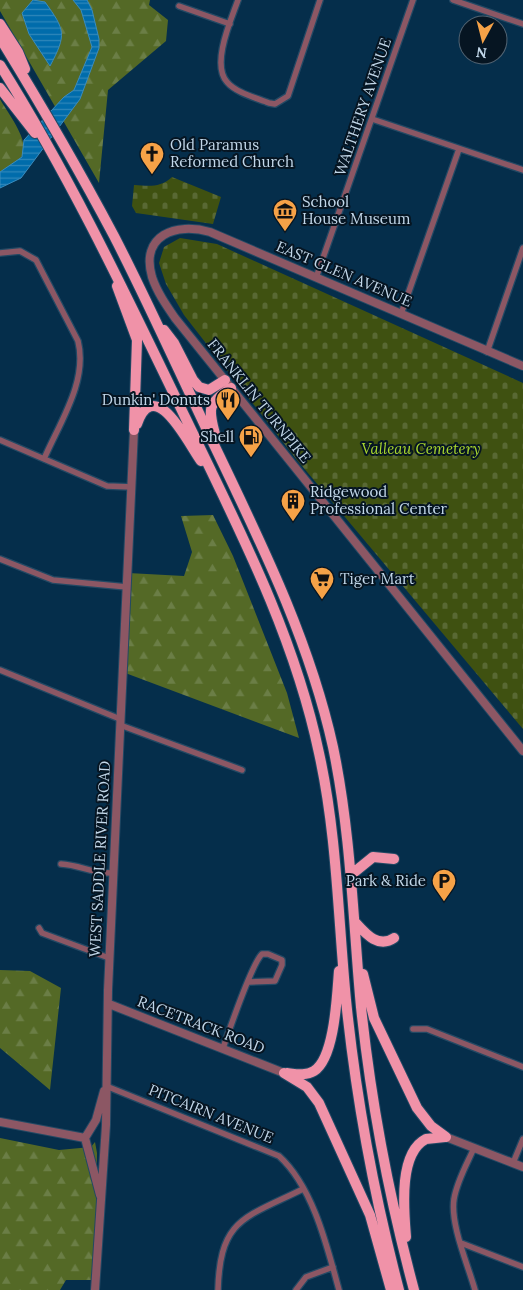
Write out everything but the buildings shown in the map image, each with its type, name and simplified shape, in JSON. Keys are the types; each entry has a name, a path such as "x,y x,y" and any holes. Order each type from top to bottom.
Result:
{"highway":[{"path":"0,24 18,52 38,100"},
{"path":"0,38 64,144 116,240 280,586 315,679 338,775 352,874 354,922 364,1033 374,1106 391,1196 414,1290"},
{"path":"0,65 25,114 54,158 110,261 217,484 277,614 310,715 324,775 332,824 342,948 360,1108 376,1194 399,1290"},
{"path":"0,88 25,114"},
{"path":"110,261 122,303 137,340 134,430"},
{"path":"148,307 174,343 196,385 209,390 228,384"},
{"path":"223,463 210,412 214,400 228,384"},
{"path":"134,430 145,409 152,407 163,410 176,422 217,484"},
{"path":"352,874 372,857 394,859"},
{"path":"354,922 374,940 386,942 394,938"},
{"path":"356,946 372,1009 383,1039 420,1113 430,1126 446,1137"},
{"path":"284,1073 299,1074 312,1072 323,1060 335,1016 342,948"},
{"path":"284,1073 307,1087 319,1103 370,1215 391,1290"},
{"path":"410,1276 403,1203 406,1174 413,1152 418,1144 430,1137 446,1137"}],"street":[{"path":"238,0 223,43 221,65 223,77 231,86 269,103 280,103 288,96 320,0"},
{"name":"WALTHERY AVENUE","path":"316,278 412,0"},
{"path":"453,0 523,24"},
{"path":"179,6 230,24"},
{"path":"372,119 523,170"},
{"path":"401,314 459,149"},
{"name":"EAST GLEN AVENUE","path":"155,244 170,231 179,228 197,229 228,238 316,278 523,366"},
{"name":"FRANKLIN TURNPIKE","path":"155,244 151,254 151,269 160,295 181,326 523,751"},
{"path":"487,352 523,248"},
{"path":"0,253 20,251 36,260 78,340 81,362 78,381 44,459"},
{"name":"WEST SADDLE RIVER ROAD","path":"95,1290 101,1197 134,430"},
{"path":"0,440 107,486 132,487"},
{"path":"0,559 53,580 127,586"},
{"path":"0,670 120,722 242,770"},
{"path":"61,864 74,865 93,872 114,874"},
{"path":"39,928 42,933 110,958"},
{"path":"223,1048 258,958 262,954 268,954 282,960 282,965 274,982 249,982"},
{"name":"RACETRACK ROAD","path":"109,1004 284,1073"},
{"path":"413,1029 427,1029 523,1068"},
{"path":"101,1197 85,1138 96,1120 98,1105 106,1086"},
{"name":"PITCAIRN AVENUE","path":"106,1086 272,1151 285,1161 303,1189 326,1241 339,1290"},
{"path":"0,1122 85,1138"},
{"path":"446,1137 523,1167"},
{"path":"513,1163 523,1139"},
{"path":"474,1148 454,1201 454,1213 475,1290"},
{"path":"218,1290 220,1257 231,1232 246,1217 303,1189"},
{"path":"462,1243 523,1267"},
{"path":"296,1290 306,1277 333,1268"}],"green space":[{"path":"0,0 150,0 149,5 168,20 166,41 108,90 99,183 0,11"},
{"path":"0,99 21,135 24,150 18,161 0,172"},
{"path":"172,177 221,197 213,224 136,213 132,206 134,185 159,185"},
{"name":"Valleau Cemetery","path":"180,238 217,244 523,383 523,729 297,460 184,315 166,284 159,263 164,247"},
{"path":"213,515 233,556 287,693 299,738 120,671 128,573 184,576 192,552 181,516"},
{"path":"0,970 30,971 61,988 50,1090 0,1048"},
{"path":"0,1138 59,1150 91,1147 95,1142 97,1153 95,1280 66,1280 60,1290 0,1290"}],"water":[{"path":"33,0 45,2 60,26 61,39 50,66 29,34 22,13"},
{"path":"73,0 87,0 92,10 99,39 99,48 80,99 21,178 0,188 0,172 22,157 24,140 64,97 74,90 92,47 81,10"}],"place":[{"name":"Old Paramus Reformed Church","path":"152,175"},
{"name":"School House Museum","path":"285,232"},
{"name":"Dunkin' Donuts","path":"228,421"},
{"name":"Shell","path":"251,458"},
{"name":"Ridgewood Professional Center","path":"293,522"},
{"name":"Tiger Mart","path":"322,600"},
{"name":"Park & Ride","path":"444,902"}]}
